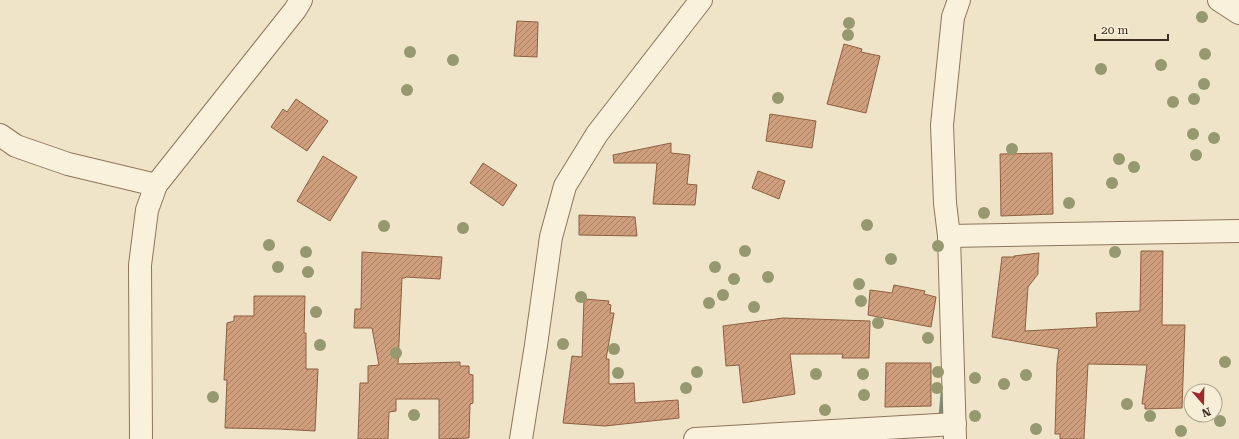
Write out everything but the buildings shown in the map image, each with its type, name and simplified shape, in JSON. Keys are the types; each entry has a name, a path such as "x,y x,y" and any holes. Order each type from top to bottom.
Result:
{"street":[{"path":"140,439 140,265 147,210 156,185 295,10 301,0"},
{"path":"521,439 551,237 565,186 597,134 701,0"},
{"path":"695,439 955,432 949,236 945,203 942,125 954,17 959,0"},
{"path":"1219,0 1239,13"},
{"path":"0,135 16,146 68,164 156,185"},
{"path":"949,236 1239,231"}],"waterway":[{"path":"943,421 944,394"}]}
